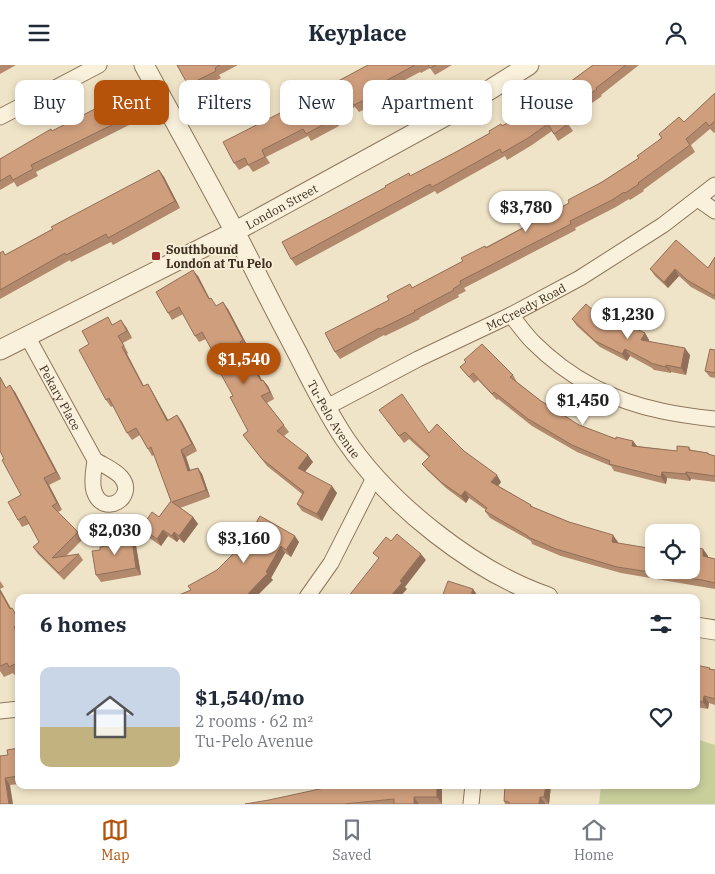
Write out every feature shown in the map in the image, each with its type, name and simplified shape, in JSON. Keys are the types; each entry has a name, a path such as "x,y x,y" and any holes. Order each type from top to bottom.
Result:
{"street":[{"path":"0,117 99,65"},
{"name":"Tu-Pelo Avenue","path":"144,65 234,232 325,408 346,440 374,476 429,528 523,593"},
{"name":"London Street","path":"0,350 234,232 464,106 529,65"},
{"name":"McCreedy Road","path":"325,408 418,359 511,315 580,278 663,225 715,185"},
{"path":"698,199 715,211"},
{"path":"511,315 532,341 560,366 596,390 636,405 715,419"},
{"name":"Pekary Place","path":"27,336 95,460"},
{"path":"309,594 331,563 374,476"},
{"path":"700,628 715,630"},
{"path":"0,711 15,709"},
{"path":"471,804 473,789"}],"green space":[{"path":"700,740 715,745 715,804 599,804 601,789 700,789"}],"building":[{"path":"177,65 220,65 215,68 216,71 198,80 185,80"},
{"path":"368,65 415,65 387,80 363,80 363,100 354,105 353,80 340,80"},
{"path":"593,65 626,65 592,93 592,80 573,80"},
{"path":"715,93 715,121 709,126 706,122 686,139 690,145 639,184 570,221 571,224 460,281 461,284 454,290 415,312 379,328 335,352 325,333 389,300 387,296 410,284 412,288 463,261 461,258 485,246 486,248 569,203 568,200 602,182 639,158 637,156 662,138 659,134 679,117 684,122"},
{"path":"94,109 94,125 112,125 31,165 33,169 13,180 10,175 0,181 0,159 51,129 52,131 64,125 84,125 84,115"},
{"path":"280,113 280,125 323,125 306,134 303,129 262,150 265,157 248,165 245,158 234,163 223,142 256,125 270,125 270,118"},
{"path":"501,124 502,126 547,125 502,153 500,149 432,187 430,184 291,259 282,242 409,173 410,176 456,152 490,133 489,131"},
{"path":"549,125 567,125 554,134"},
{"path":"159,170 175,201 108,238 106,234 66,255 65,253 0,290 0,253 3,251 5,255 53,229 51,227"},
{"path":"676,240 708,268 715,257 715,296 687,280 675,269 664,282 650,269"},
{"path":"193,270 209,299 211,298 216,306 223,302 243,340 240,342 261,381 263,380 270,392 261,396 284,425 277,431 308,455 298,468 332,486 317,514 297,504 304,492 262,459 243,435 248,431 230,397 233,396 217,367 220,365 202,332 195,336 179,307 168,313 156,292"},
{"path":"586,304 615,329 620,321 645,333 641,340 685,348 681,368 650,363 625,349 622,354 595,341 572,319"},
{"path":"108,317 112,325 121,320 127,331 118,336 143,386 148,384 167,421 177,415 192,444 181,450 188,471 198,468 206,490 172,502 193,517 179,536 174,532 172,536 163,530 157,539 141,528 152,512 159,517 171,501 151,447 148,449 136,428 127,433 109,398 106,400 79,350 89,344 82,331"},
{"path":"482,344 513,375 510,377 541,401 579,425 616,439 616,437 633,441 632,446 677,451 677,446 689,447 689,450 708,453 715,456 715,476 686,472 686,474 662,472 661,477 609,464 610,461 572,445 528,419 494,392 492,394 473,373 469,377 460,367 466,362 464,360"},
{"path":"710,349 715,350 715,373 705,371"},
{"path":"0,377 6,388 10,385 56,472 44,478 57,503 52,506 78,532 52,558 79,554 59,573 33,547 39,542 25,516 18,520 8,502 21,495 2,460 4,459 0,451"},
{"path":"402,394 429,433 437,424 464,451 497,475 491,482 530,506 569,522 613,535 612,542 645,548 645,571 617,567 556,549 528,537 485,511 487,508 465,491 461,496 441,482 422,464 430,456 405,432 399,436 379,410"},
{"path":"260,516 295,536 286,550 281,546 266,572 268,573 248,594 181,594 191,590 188,586 217,570 244,543"},
{"path":"131,533 136,568 96,575 92,551 100,550 100,547 112,545 111,536"},
{"path":"397,534 421,554 400,581 402,583 393,594 350,594 379,558 373,553 386,537 391,541"},
{"path":"700,548 703,549 703,556 715,559 715,583 695,579 700,579"},
{"path":"448,581 473,589 471,594 443,594"},
{"path":"0,591 10,609 12,608 15,613 15,664 9,667 7,663 0,666"},
{"path":"700,666 715,670 715,699 704,696 703,702 700,702"},
{"path":"15,749 15,777 5,778 9,804 0,804 0,756 8,755 7,750"},
{"path":"320,789 437,789 437,797 414,797 414,804 394,804 394,799 344,804 245,804"},
{"path":"505,789 545,789 544,797 540,797 539,804 509,804 509,802 504,801"}],"place":[{"name":"Southbound London at Tu Pelo","path":"156,256"}]}
